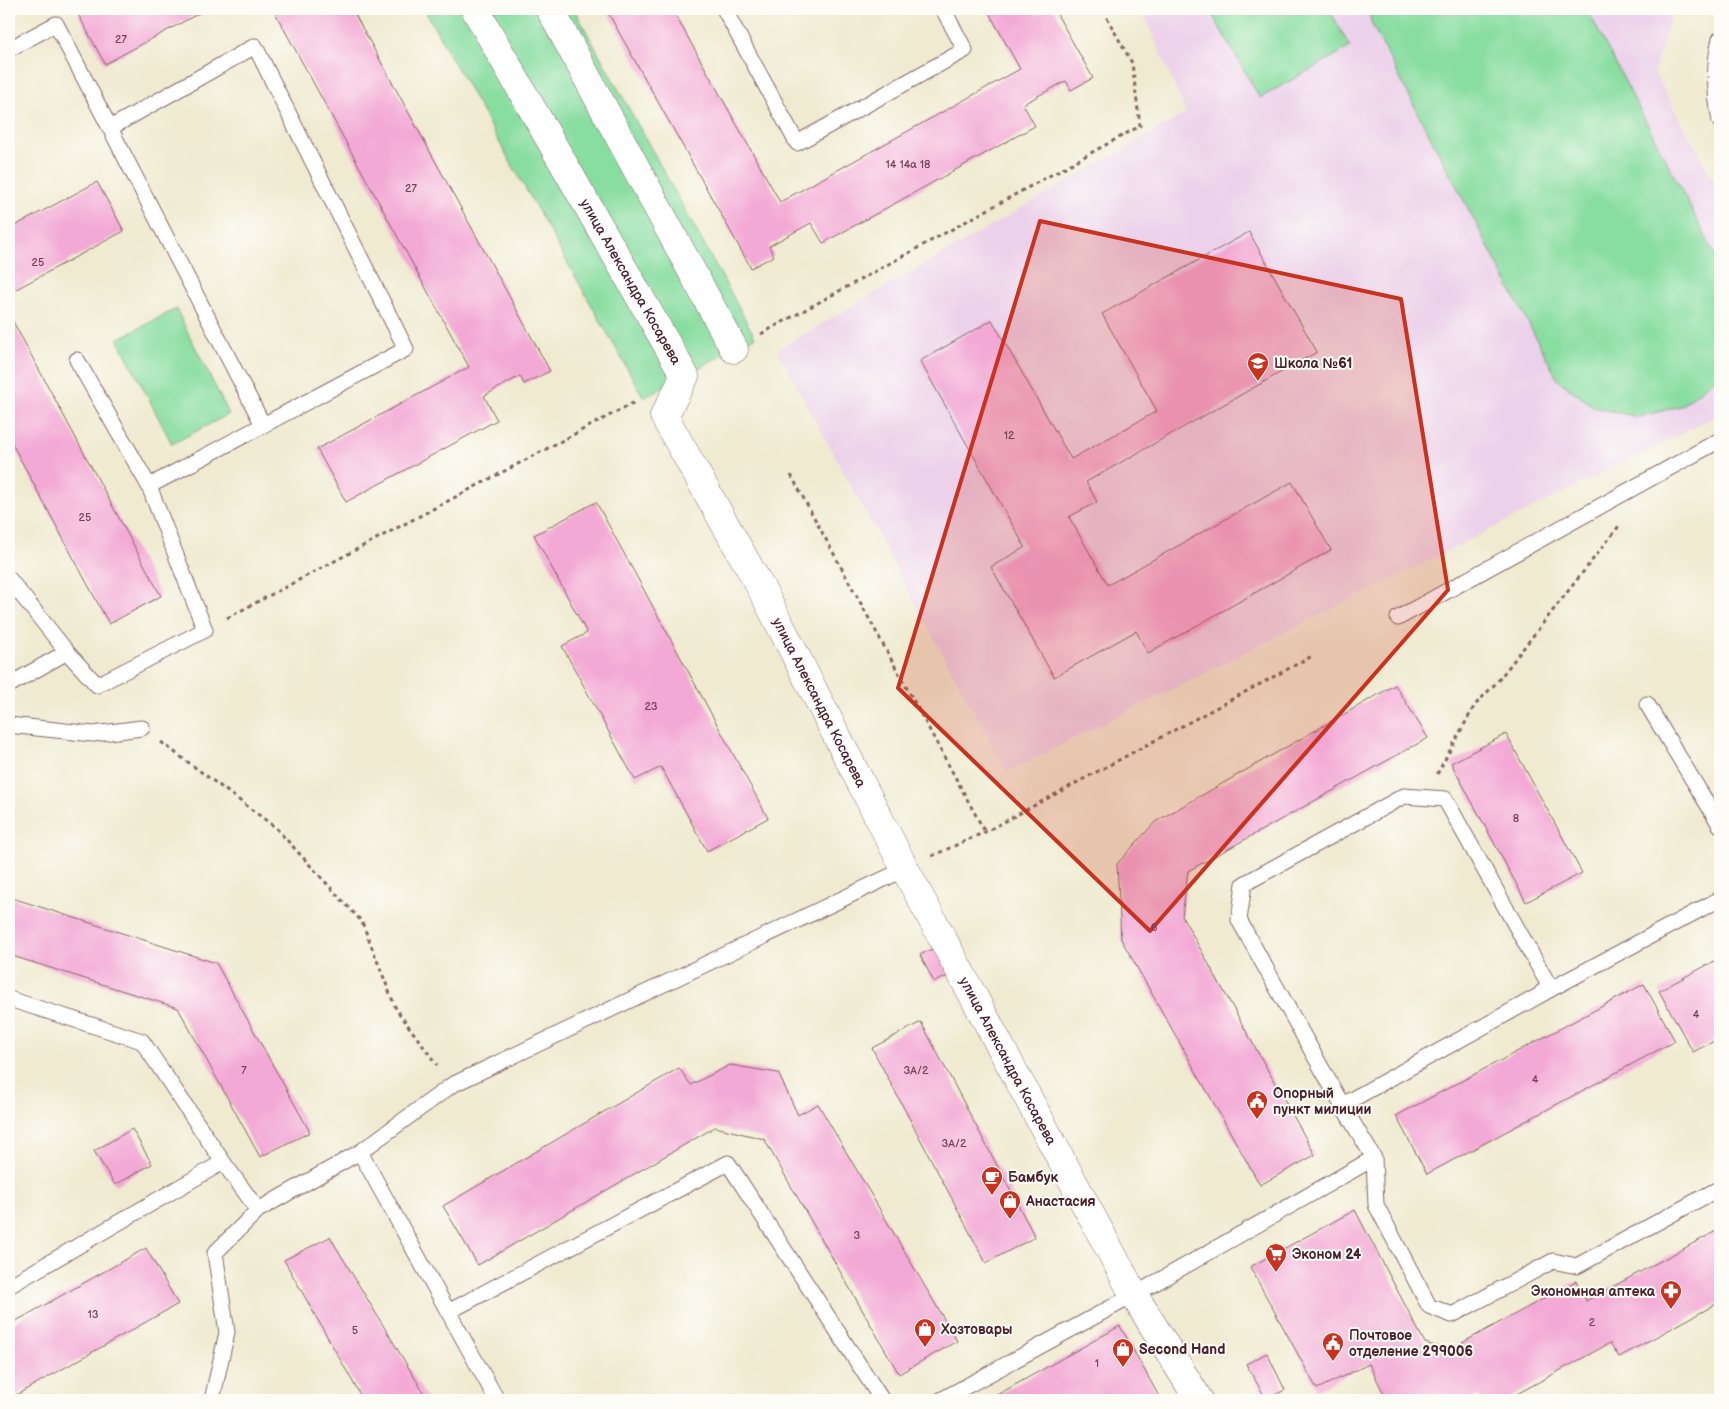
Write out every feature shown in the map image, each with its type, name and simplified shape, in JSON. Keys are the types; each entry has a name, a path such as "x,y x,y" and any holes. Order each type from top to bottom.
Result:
{"street":[{"name":"улица Александра Косарева","path":"475,9 685,376 664,416 760,588 904,869 1134,1295 1198,1400"},
{"path":"550,9 734,349"}],"lane":[{"path":"724,9 797,143 965,50 943,9"},
{"path":"9,49 56,24 263,425"},
{"path":"1720,39 1716,55 1716,98 1720,122"},
{"path":"110,128 255,46 406,349 149,486"},
{"path":"9,579 67,652 97,686 204,630 149,486 77,360"},
{"path":"1398,618 1720,440"},
{"path":"9,685 67,652"},
{"path":"1647,704 1720,825"},
{"path":"9,725 93,734 142,728"},
{"path":"1546,991 1445,799 1404,796 1244,884 1239,920 1342,1105 1374,1158 1376,1205 1429,1306 1452,1315 1553,1261 1576,1266 1720,1188"},
{"path":"212,1400 227,1332 216,1253 258,1210 360,1152 452,1085 904,869"},
{"path":"1342,1105 1546,991 1720,900"},
{"path":"9,999 142,1041 223,1162 258,1210"},
{"path":"360,1152 497,1400"},
{"path":"941,1400 1134,1295 1374,1158"},
{"path":"9,1286 223,1162"},
{"path":"448,1312 728,1163 882,1400"}],"path":[{"path":"791,474 985,832"},
{"path":"1424,797 1475,705 1497,682 1630,512 1638,486"},
{"path":"904,869 985,832 1314,655"},
{"path":"142,728 275,827 362,922 396,1009 452,1085"}],"highlighted area":[{"path":"1040,221 1401,299 1448,590 1150,931 898,688"}],"shaded area":[{"name":"Школа №61","path":"1142,9 1673,9 1654,72 1720,192 1720,414 1007,772 777,350 1186,113"}],"green space":[{"path":"424,9 574,9 755,337 644,398"},
{"path":"1209,9 1329,9 1350,47 1260,98"},
{"path":"1368,9 1587,9 1720,264 1720,369 1716,378 1681,406 1638,417 1594,407 1558,380 1372,25"},
{"path":"176,309 229,414 172,444 118,339"}],"building":[{"path":"88,9 207,9 105,64 78,14"},
{"path":"273,9 352,9 550,371 524,384 520,376 484,396 497,420 346,502 317,449 469,367"},
{"path":"606,9 672,9 780,202 1020,69 987,9 1054,9 1093,78 1071,90 1066,81 1023,104 1035,126 823,243 811,223 769,246 774,256 751,268"},
{"path":"97,182 124,231 9,293 9,229"},
{"path":"1249,232 1317,352 1086,482 1097,502 1069,517 1108,585 1292,482 1331,550 1148,653 1136,631 1054,677 991,567 1025,547 920,361 992,320 1071,459 1157,411 1102,314"},
{"path":"9,314 161,596 109,624 9,438"},
{"path":"596,502 768,818 707,851 661,767 635,780 562,646 587,633 534,535"},
{"path":"1395,685 1428,738 1188,871 1182,916 1315,1155 1260,1185 1121,939 1117,864 1155,822"},
{"path":"1506,734 1582,873 1526,902 1451,763"},
{"path":"9,897 216,963 310,1132 260,1157 178,1008 9,955"},
{"path":"938,946 953,974 934,982 920,955"},
{"path":"1720,958 1720,1038 1693,1052 1659,991"},
{"path":"1644,984 1675,1041 1427,1174 1396,1116"},
{"path":"921,1022 1035,1237 986,1263 872,1048"},
{"path":"730,1065 778,1073 798,1115 818,1104 957,1341 899,1374 764,1139 715,1127 478,1265 443,1206 679,1068 691,1085"},
{"path":"132,1129 152,1164 115,1185 94,1151"},
{"path":"1355,1210 1425,1343 1449,1350 1576,1281 1586,1301 1720,1229 1720,1302 1619,1357 1610,1343 1506,1400 1482,1400 1479,1396 1471,1400 1387,1400 1369,1364 1317,1389 1250,1267"},
{"path":"330,1237 428,1400 363,1400 284,1260"},
{"path":"146,1248 178,1304 9,1399 9,1325"},
{"path":"1120,1326 1161,1400 988,1400"},
{"path":"1267,1353 1285,1390 1266,1399 1246,1364"}],"place":[{"name":"Школа №61","path":"1258,382"},
{"name":"Опорный пункт милиции","path":"1257,1120"},
{"name":"Бамбук","path":"992,1196"},
{"name":"Анастасия","path":"1010,1220"},
{"name":"Эконом 24","path":"1276,1273"},
{"name":"Экономная аптека","path":"1671,1310"},
{"name":"Хозтовары","path":"925,1348"},
{"name":"Почтовое отделение 299006","path":"1333,1362"},
{"name":"Second Hand","path":"1123,1368"}]}
